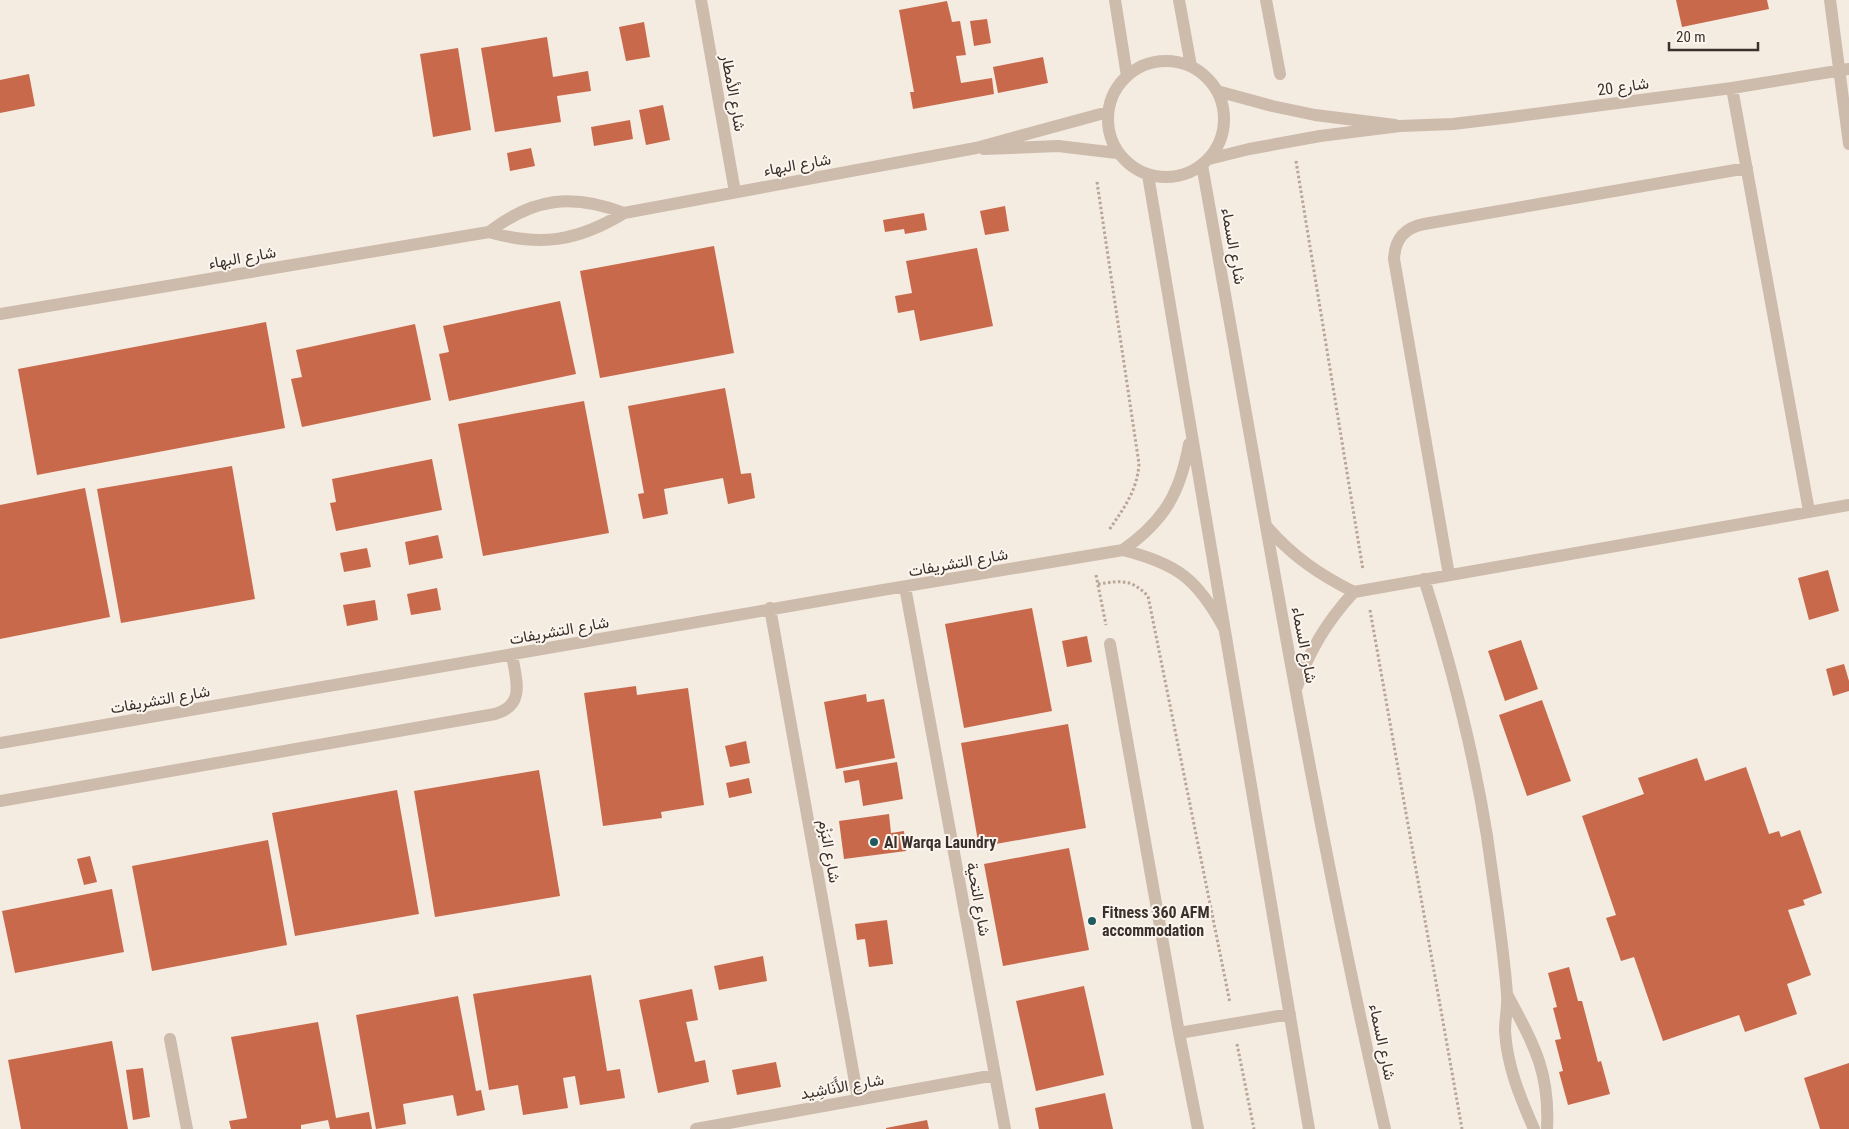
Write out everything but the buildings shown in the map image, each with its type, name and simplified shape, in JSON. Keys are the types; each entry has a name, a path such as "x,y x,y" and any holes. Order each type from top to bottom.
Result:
{"street":[{"name":"شارع الأمطار","path":"701,0 735,192"},
{"path":"1115,0 1127,76"},
{"path":"1179,0 1191,66"},
{"path":"1266,0 1280,74"},
{"path":"1830,0 1845,69 1849,144"},
{"path":"1157,62 1174,62 1191,66 1201,72 1217,91 1223,104 1225,119 1218,147 1206,162 1186,174 1167,178 1148,175 1126,163 1117,153 1108,129 1108,112 1114,92 1127,76 1141,66 1157,62"},
{"name":"شارع 20","path":"1206,162 1284,142 1400,126 1453,124 1732,88 1845,69"},
{"path":"1732,88 1809,511"},
{"name":"شارع 20","path":"1217,91 1298,111 1400,126"},
{"name":"شارع البهاء","path":"0,314 489,232 520,240 559,240 582,234 624,213 976,148 1108,112"},
{"name":"شارع البهاء","path":"976,148 1005,150 1058,146 1117,153"},
{"name":"شارع السماء","path":"1206,162 1266,526 1361,1022 1385,1129"},
{"path":"1449,575 1394,259 1395,248 1399,238 1406,231 1424,224 1747,168"},
{"path":"1148,175 1309,1129"},
{"name":"شارع البهاء","path":"489,232 506,219 543,204 585,201 624,213"},
{"path":"1123,550 1156,522 1170,504 1180,483 1191,434"},
{"path":"1297,689 1312,646 1334,615 1360,591 1849,505"},
{"path":"1266,526 1296,557 1360,591"},
{"name":"شارع التشريفات","path":"0,743 512,655 770,608 1123,550 1148,556 1173,567 1195,583 1211,605 1224,628"},
{"path":"1424,579 1446,651 1475,771 1487,836 1508,996 1505,1031 1510,1065 1534,1129"},
{"name":"شارع التحية","path":"905,587 1006,1129"},
{"name":"شارع البَزْم","path":"770,608 858,1099"},
{"path":"1110,644 1179,1034 1198,1129"},
{"path":"0,801 495,714 509,708 516,696 512,655"},
{"path":"1508,996 1530,1037 1543,1069 1548,1104 1547,1129"},
{"path":"1179,1034 1290,1014"},
{"path":"170,1040 188,1129"},
{"name":"شارع الأَنَاشِيد","path":"696,1129 995,1075"}],"path":[{"path":"1295,157 1360,591 1462,1129"},
{"path":"1097,182 1140,464 1138,481 1132,496 1092,555 1110,644"},
{"path":"1098,584 1122,580 1137,585 1148,596 1254,1129"}],"place":[{"name":"Al Warqa Laundry","path":"874,842"},
{"name":"Fitness 360 AFM accommodation","path":"1092,921"}]}
